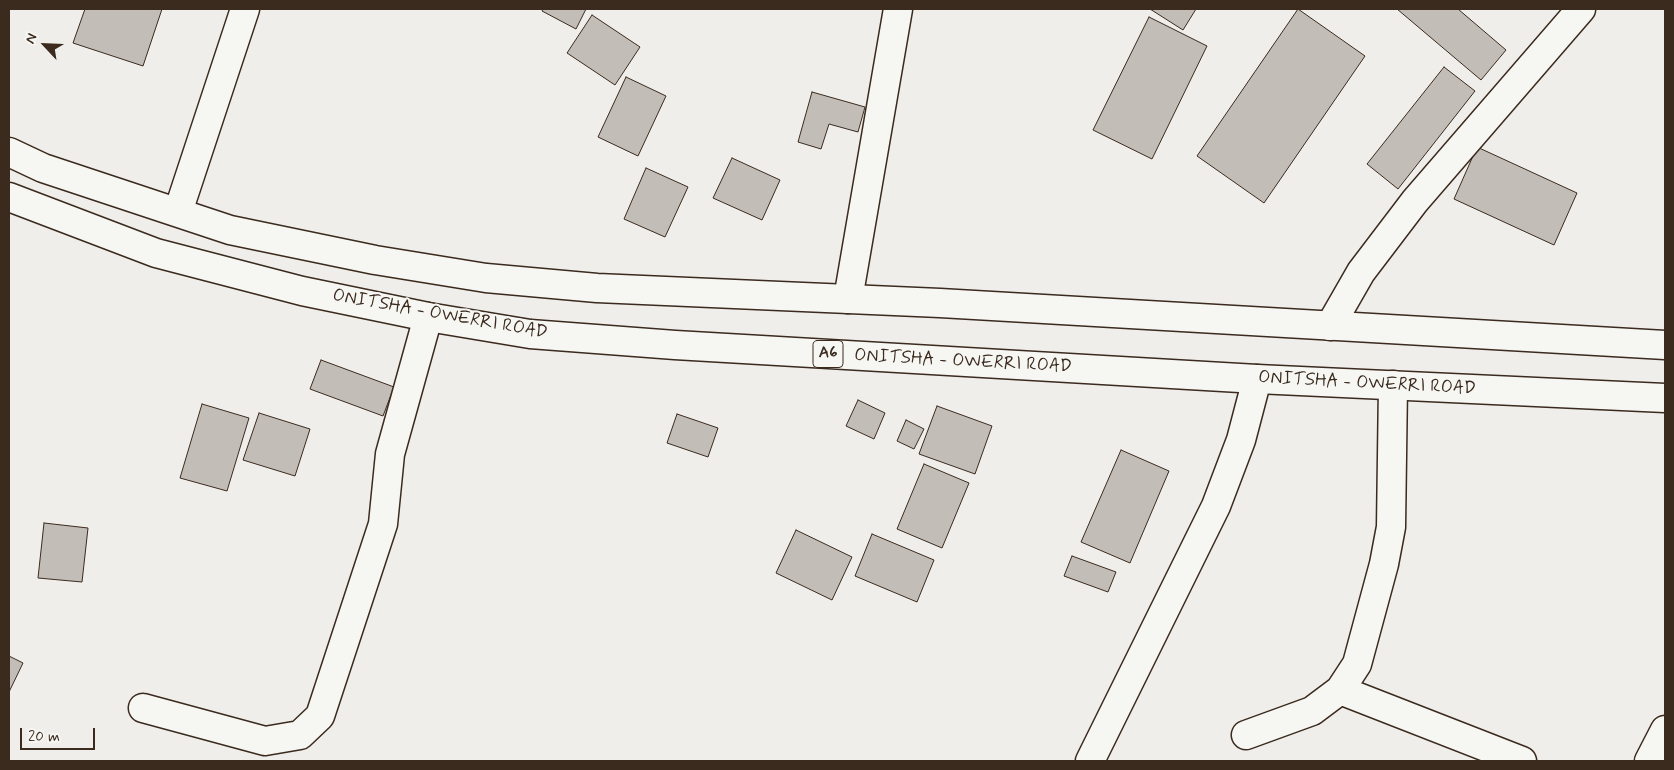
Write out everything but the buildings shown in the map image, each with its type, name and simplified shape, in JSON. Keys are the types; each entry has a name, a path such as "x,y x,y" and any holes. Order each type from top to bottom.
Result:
{"main road":[{"path":"178,212 245,9"},
{"path":"848,299 898,9"},
{"path":"1330,326 1361,272 1414,201 1580,9"},
{"path":"9,152 43,168 240,232 375,260 486,278 597,288 848,299 1665,345"},
{"name":"ONITSHA - OWERRI ROAD","path":"9,198 156,253 302,291 428,317 530,334 1257,380 1665,398"},
{"path":"143,708 265,741 300,735 320,716 383,524 390,454 428,317"},
{"path":"1090,761 1216,506 1241,440 1257,380"},
{"path":"1246,735 1312,710 1340,690 1357,664 1384,564 1391,527 1393,385"},
{"path":"1340,690 1522,761"},
{"path":"1648,761 1665,730"}]}
